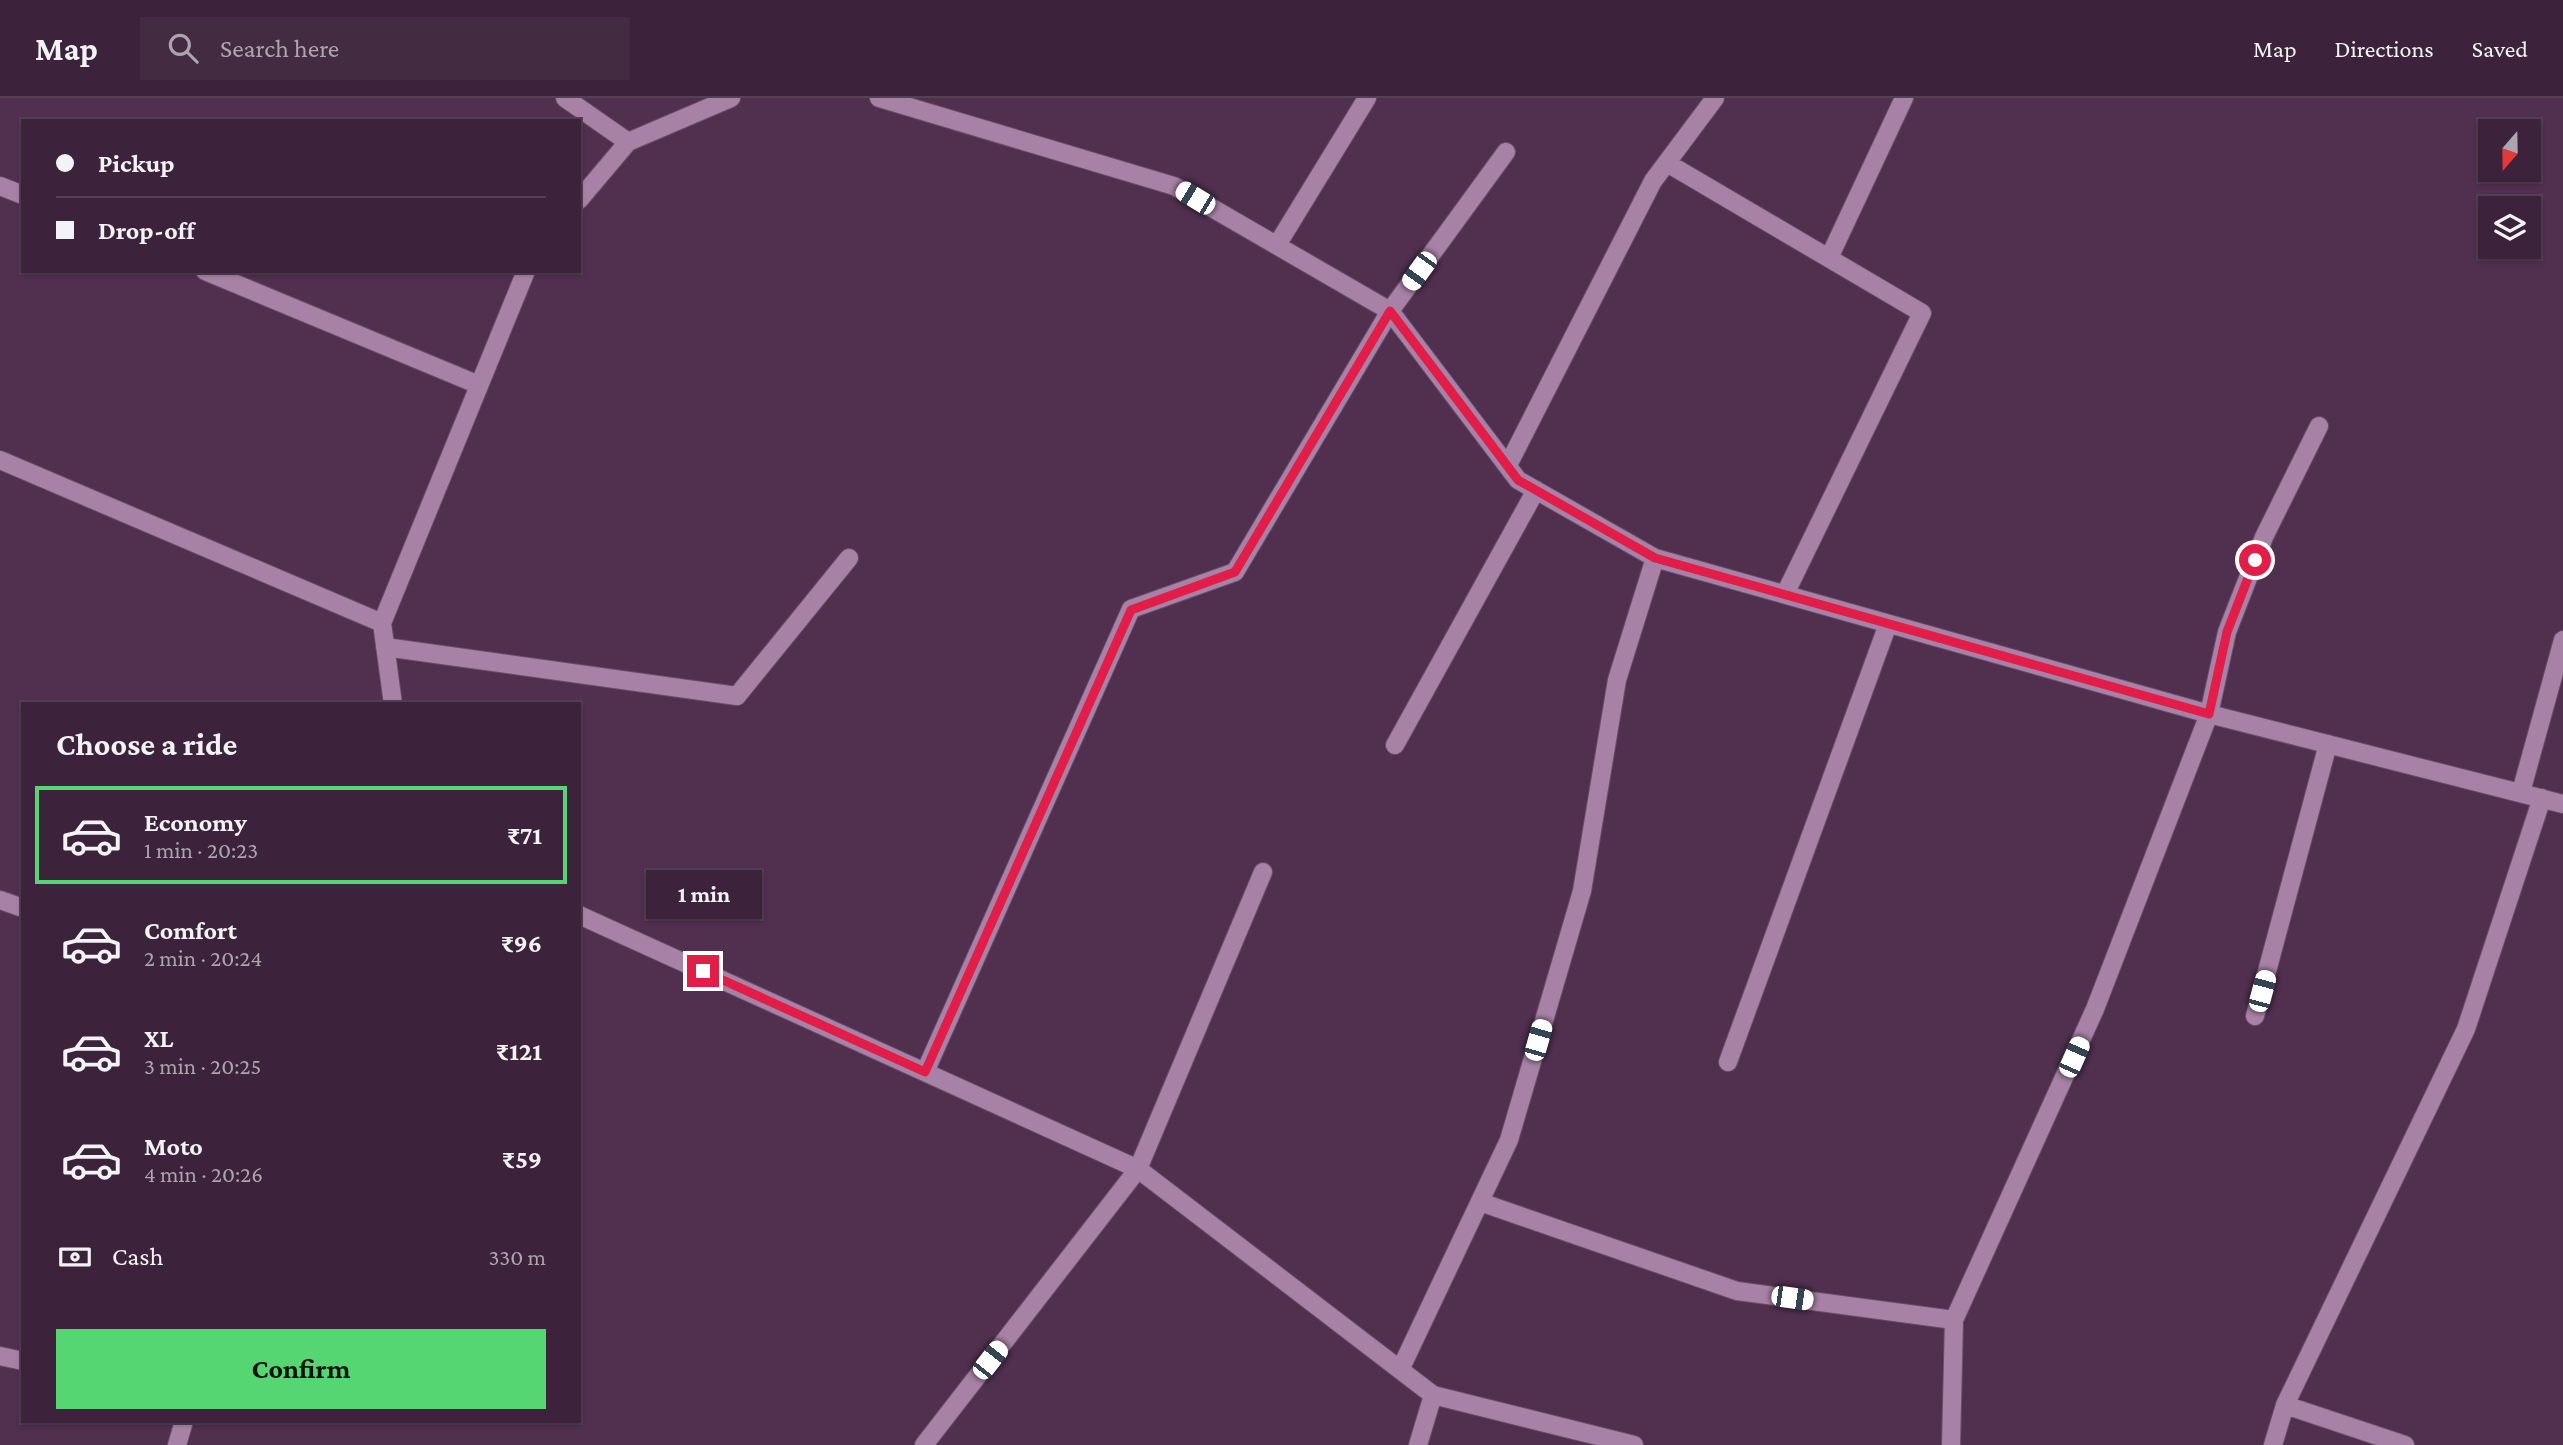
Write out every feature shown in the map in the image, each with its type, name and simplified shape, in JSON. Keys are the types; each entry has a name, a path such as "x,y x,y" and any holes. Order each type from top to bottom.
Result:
{"street":[{"path":"565,98 628,142"},
{"path":"581,198 628,142 730,98"},
{"path":"879,98 1174,186 1390,311 1518,480 1655,558 2209,714 2563,804"},
{"path":"1277,245 1367,98"},
{"path":"1507,465 1653,181 1715,98"},
{"path":"1829,258 1904,98"},
{"path":"925,1072 1131,610 1235,572 1390,311 1506,152"},
{"path":"1667,163 1922,313 1785,594"},
{"path":"0,186 21,194"},
{"path":"210,273 479,385"},
{"path":"393,702 382,623 525,273"},
{"path":"1951,1445 1954,1320 2095,1009 2209,714 2227,632 2264,537 2319,426"},
{"path":"0,460 382,623"},
{"path":"1395,745 1536,490"},
{"path":"385,647 737,696 849,558"},
{"path":"1400,1370 1509,1140 1582,891 1618,680 1655,558"},
{"path":"1728,1062 1888,624"},
{"path":"2521,792 2563,640"},
{"path":"2255,1016 2328,744"},
{"path":"2273,1445 2285,1405 2466,1029 2542,798"},
{"path":"924,1445 1138,1169 1263,872"},
{"path":"0,900 21,907"},
{"path":"581,916 1138,1169 1433,1395 1634,1445"},
{"path":"1480,1202 1737,1291 1954,1320"},
{"path":"0,1356 21,1361"},
{"path":"1418,1445 1433,1395"},
{"path":"2285,1405 2405,1445"},
{"path":"177,1445 183,1423"}],"route":[{"path":"703,971 925,1072 1131,610 1235,572 1390,311 1518,480 1655,558 2209,714 2227,632 2255,560"}]}
